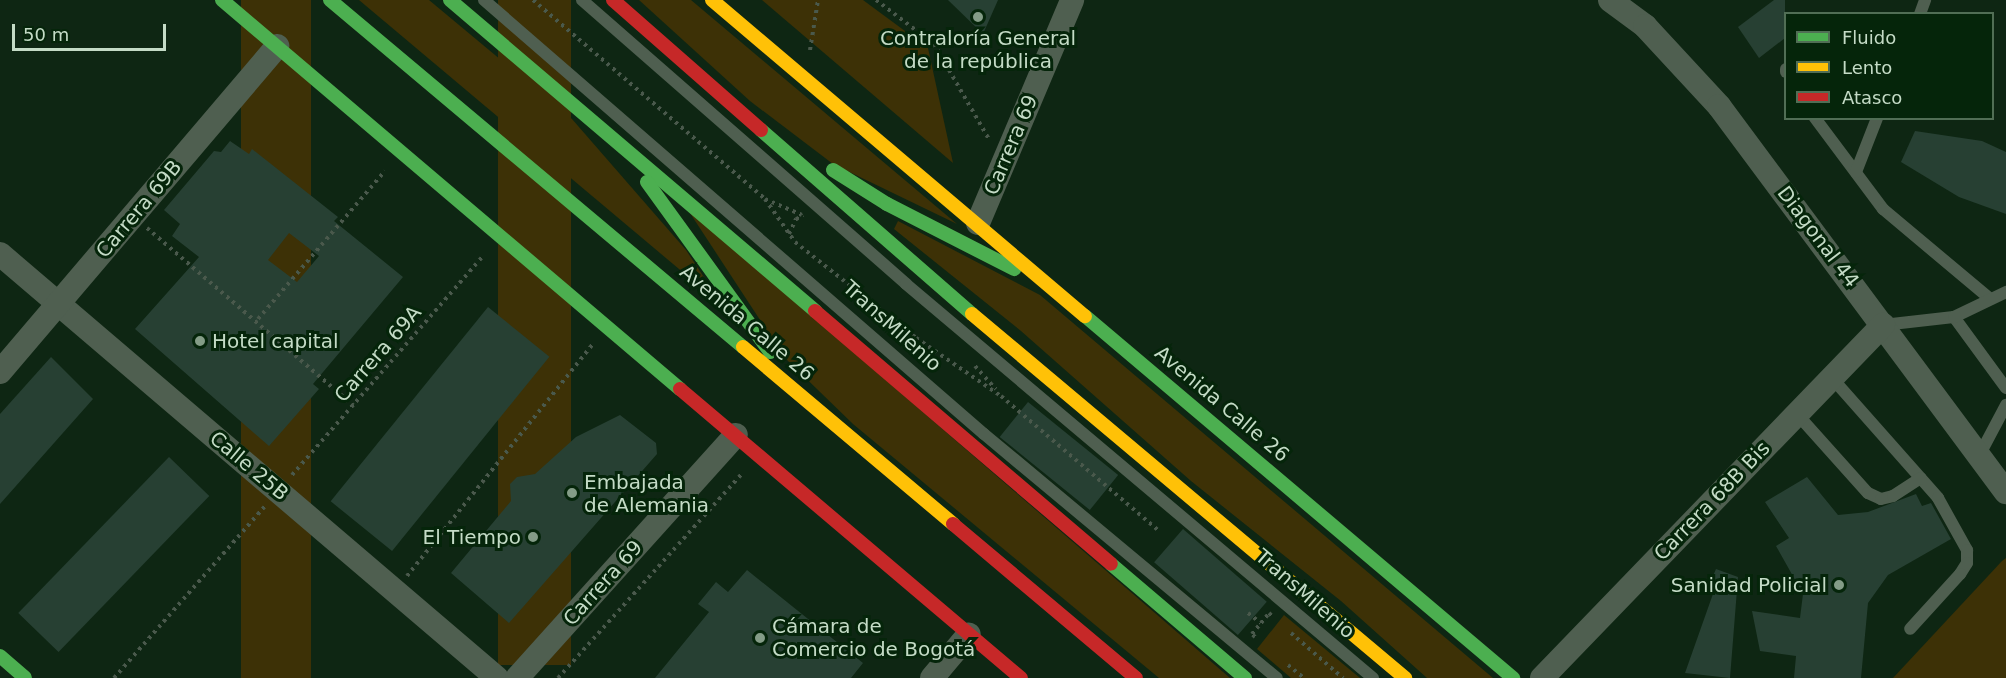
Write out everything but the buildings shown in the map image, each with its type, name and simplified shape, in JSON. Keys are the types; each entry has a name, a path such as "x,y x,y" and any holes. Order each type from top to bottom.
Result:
{"main road":[{"path":"222,0 1021,678"},
{"name":"Avenida Calle 26","path":"330,0 801,393 1136,678"},
{"path":"450,0 1245,678"},
{"path":"613,0 970,312 1405,678"},
{"name":"Avenida Calle 26","path":"712,0 1059,291 1513,678"},
{"path":"727,99 887,204 1059,291"},
{"path":"581,110 654,189 801,393"},
{"path":"0,656 25,678"}],"street":[{"name":"Carrera 69","path":"978,223 1072,0"},
{"name":"Diagonal 44","path":"1610,0 1645,26 1719,106 2006,492"},
{"name":"Carrera 69B","path":"0,372 277,46"},
{"name":"Calle 25B","path":"0,254 497,678"},
{"name":"Carrera 68B Bis","path":"1542,678 1883,325"},
{"name":"Carrera 69","path":"517,678 736,435"},
{"path":"932,678 969,634"}],"lane":[{"name":"TransMilenio","path":"484,0 984,434 1277,678"},
{"name":"TransMilenio","path":"582,0 906,284 1373,678"},
{"path":"1817,120 1883,209 1989,298"},
{"path":"1856,172 1876,120"},
{"path":"1883,325 1954,317 1989,298 2006,292"},
{"path":"1954,317 2006,388"},
{"path":"1832,378 1921,478 1963,539 1967,562 1910,629"},
{"path":"1979,456 2006,405"},
{"path":"1797,414 1868,493 1881,499 1893,496 1921,478"}],"path":[{"path":"533,0 765,199 789,234 916,338 1001,396 1160,532"},
{"path":"808,62 818,0"},
{"path":"876,0 934,44 1003,164"},
{"path":"258,319 401,152"},
{"path":"133,216 258,319 353,405"},
{"path":"789,234 796,219 804,216"},
{"name":"Carrera 69A","path":"114,678 500,236"},
{"path":"395,591 607,326"},
{"path":"558,678 742,474"},
{"path":"1248,613 1261,623"},
{"path":"1262,642 1252,634 1261,623 1269,614 1279,622"},
{"path":"1287,629 1343,678"},
{"path":"1279,657 1304,678"}],"shaded area":[{"path":"241,0 311,0 311,678 241,678"},
{"path":"359,0 429,0 572,119 686,250 723,306"},
{"path":"498,0 571,0 571,665 498,665"},
{"path":"639,0 691,0 957,224 833,164 750,101"},
{"path":"762,0 863,0 928,48 953,163"},
{"path":"686,207 1230,678 1159,678 853,424 785,358"},
{"path":"898,221 1040,295 1493,678 1427,678 1341,601 1191,481 1021,331 894,229"},
{"path":"2006,558 2006,678 1893,678 2002,561"},
{"path":"1284,615 1360,678 1291,678 1257,649"}],"traffic: fast":[{"path":"222,0 680,389"},
{"path":"330,0 743,347"},
{"path":"450,0 815,311"},
{"path":"761,130 972,314"},
{"path":"833,170 887,204 1014,269"},
{"path":"647,182 770,352"},
{"path":"1085,316 1513,678"},
{"path":"1111,564 1245,678"},
{"path":"0,656 25,678"}],"traffic: slow":[{"path":"712,0 1085,316"},
{"path":"972,314 1405,678"},
{"path":"743,347 953,524"}],"traffic: jam":[{"path":"613,0 761,130"},
{"path":"815,311 1111,564"},
{"path":"680,389 1021,678"},
{"path":"953,524 1136,678"}],"place":[{"name":"Contraloría General de la república","path":"978,17"},
{"name":"Hotel capital","path":"200,341"},
{"name":"Embajada de Alemania","path":"572,493"},
{"name":"El Tiempo","path":"533,537"},
{"name":"Sanidad Policial","path":"1839,585"},
{"name":"Cámara de Comercio de Bogotá","path":"760,638"}]}
